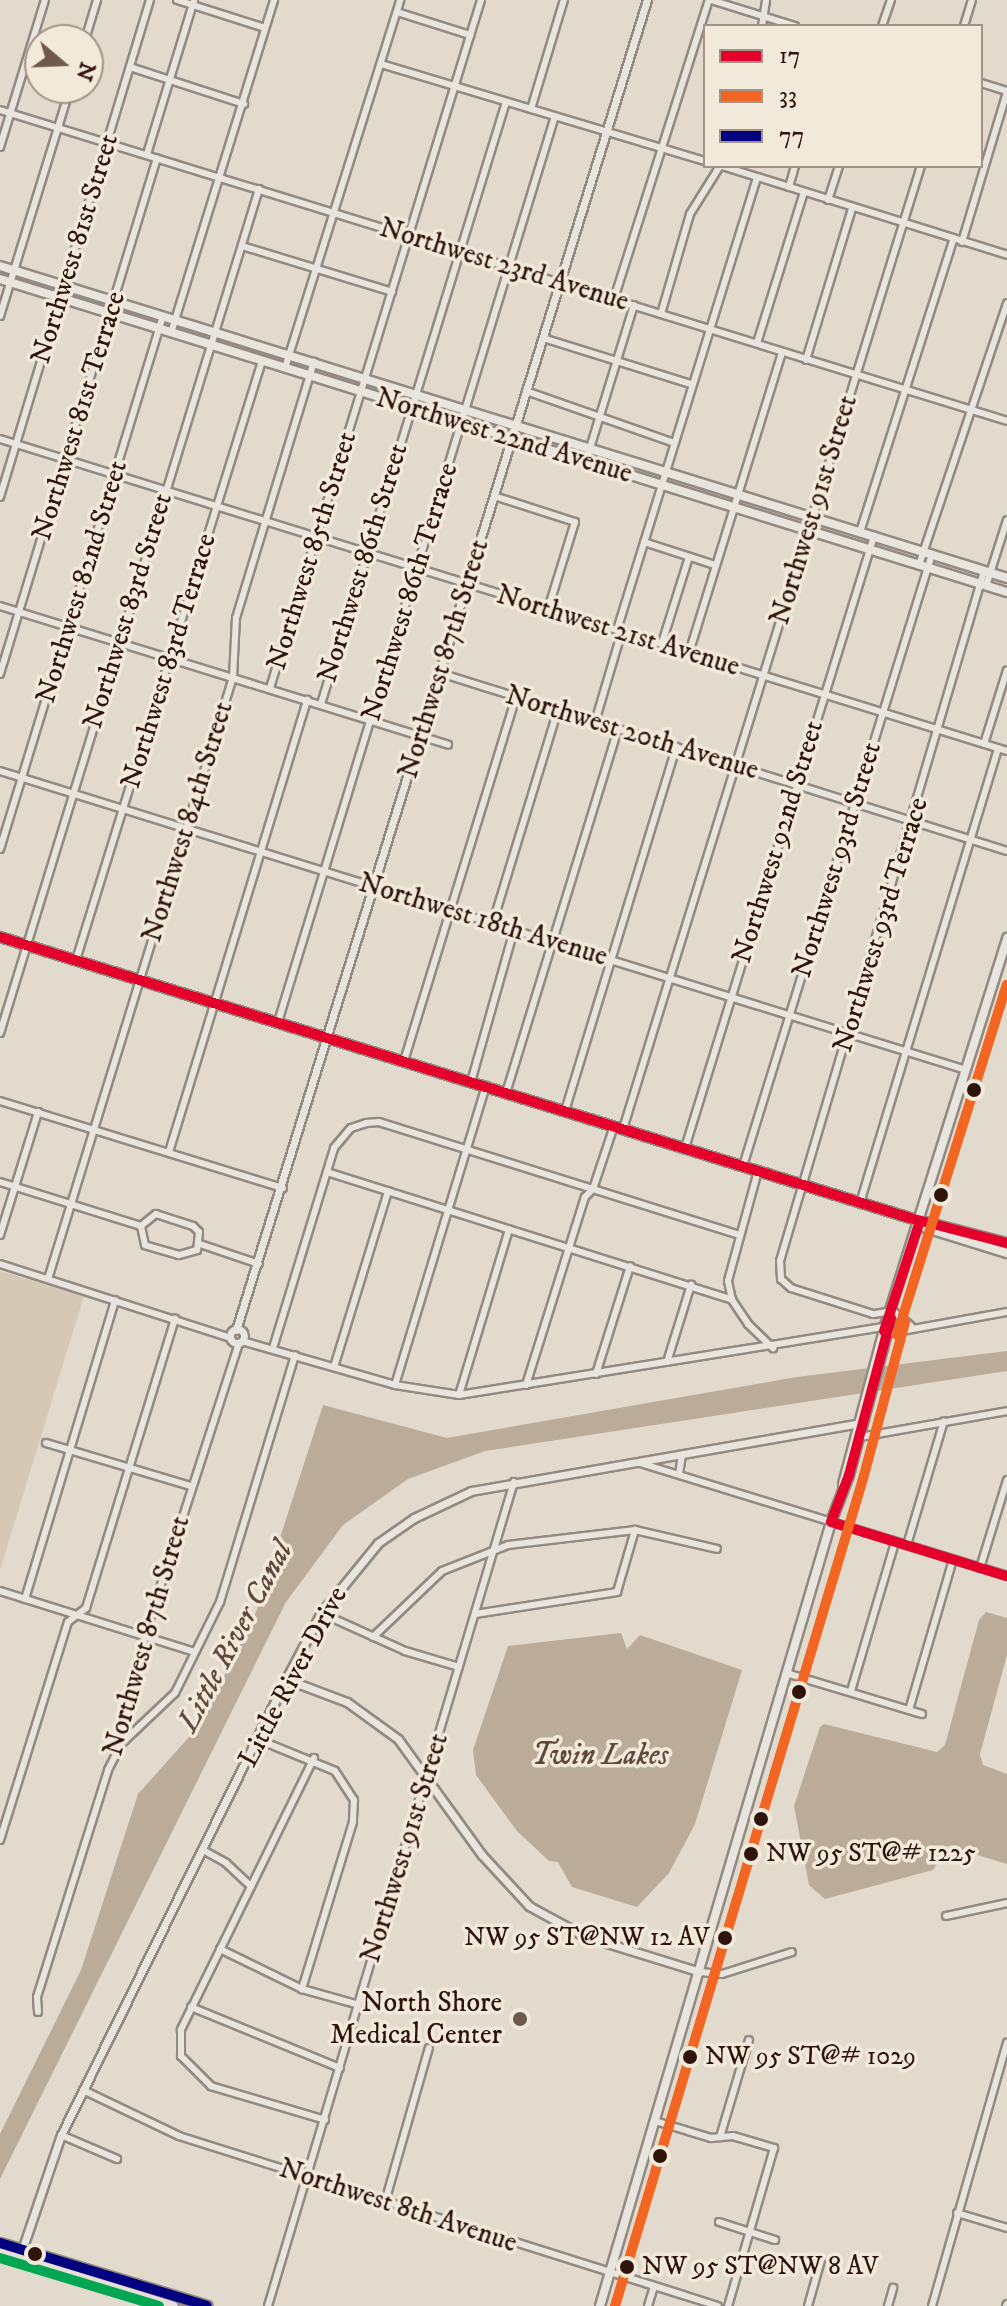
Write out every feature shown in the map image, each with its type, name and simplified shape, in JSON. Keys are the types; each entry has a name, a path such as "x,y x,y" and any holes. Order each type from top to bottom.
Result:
{"main road":[{"name":"Northwest 22nd Avenue","path":"0,266 1007,578"},
{"name":"Northwest 22nd Avenue","path":"0,279 1007,592"},
{"path":"0,937 860,1203 1007,1243"},
{"path":"600,2306 887,1329 1007,938"},
{"path":"920,1221 928,1229 1007,1253"},
{"path":"877,1368 880,1344 887,1329"},
{"path":"0,2243 20,2254 173,2306"},
{"path":"0,2252 20,2254 207,2306"}],"street":[{"path":"0,147 45,0"},
{"path":"90,24 97,0"},
{"name":"Northwest 81st Street","path":"0,497 150,0"},
{"path":"177,0 193,2 265,28"},
{"path":"171,333 274,0"},
{"path":"285,368 400,0"},
{"name":"Northwest 85th Street","path":"270,688 481,0"},
{"path":"531,109 564,0"},
{"name":"Northwest 87th Street","path":"38,2012 37,1997 46,1966 108,1770 121,1744 146,1637 190,1486 647,0"},
{"path":"614,299 710,0 788,24"},
{"path":"763,24 766,0"},
{"path":"883,24 891,0"},
{"path":"965,24 972,0"},
{"path":"147,154 193,2"},
{"path":"397,12 470,35"},
{"path":"381,64 703,160"},
{"path":"130,67 244,104"},
{"path":"962,242 1007,92 983,84"},
{"name":"Northwest 86th Street","path":"321,704 506,102"},
{"path":"0,316 65,104"},
{"name":"Northwest 23rd Avenue","path":"0,110 1007,421"},
{"name":"Northwest 86th Terrace","path":"278,1022 555,116"},
{"name":"Northwest 81st Terrace","path":"0,674 157,158"},
{"path":"661,314 690,214 720,168"},
{"path":"728,168 1007,255"},
{"path":"789,187 794,168"},
{"path":"828,200 838,168"},
{"name":"Northwest 91st Street","path":"526,1385 585,1197 593,1189 618,1128 670,977 920,168"},
{"path":"595,722 672,442 757,177"},
{"name":"Northwest 83rd Street","path":"0,1033 71,793 259,189"},
{"path":"757,343 804,192"},
{"path":"806,360 852,209"},
{"path":"860,532 953,240"},
{"path":"242,246 392,292"},
{"name":"Northwest 93rd Street","path":"743,1166 883,712 969,410 975,405 1007,303"},
{"path":"586,461 634,305"},
{"name":"Northwest 82nd Street","path":"0,849 163,316"},
{"path":"543,338 691,384"},
{"path":"689,653 782,352"},
{"name":"Northwest 83rd Terrace","path":"76,960 262,361"},
{"name":"Northwest 84th Street","path":"48,1279 184,828 233,677 236,618 314,362"},
{"path":"526,391 672,442"},
{"name":"Northwest 21st Avenue","path":"0,439 1007,751"},
{"path":"494,496 575,522 548,609"},
{"name":"Northwest 93rd Terrace","path":"873,1314 798,1292 781,1279 783,1245 913,822 938,728 987,572 1007,520"},
{"name":"Northwest 92nd Street","path":"685,1148 794,785 874,536"},
{"path":"644,542 715,565"},
{"path":"662,643 689,557"},
{"path":"0,606 448,745"},
{"path":"984,744 1007,670"},
{"name":"Northwest 20th Avenue","path":"440,673 1007,851"},
{"path":"404,1061 516,697"},
{"name":"Northwest 86th Street","path":"215,1003 307,700"},
{"path":"493,922 558,710"},
{"path":"506,1093 618,729"},
{"path":"565,1111 676,747"},
{"path":"860,1203 998,748"},
{"name":"Northwest 18th Avenue","path":"0,771 966,1070"},
{"path":"471,1082 514,930"},
{"path":"169,1152 215,1003"},
{"path":"395,1385 486,1086"},
{"path":"0,1101 283,1188"},
{"path":"0,1235 38,1112"},
{"path":"273,1348 334,1148 351,1128 379,1122 739,1235"},
{"path":"758,1171 728,1281 732,1300 773,1348"},
{"path":"327,1172 732,1300"},
{"path":"0,1182 141,1226"},
{"path":"334,1367 388,1191"},
{"path":"141,1226 156,1214 193,1226 200,1244"},
{"path":"141,1226 145,1245 189,1256 200,1244"},
{"path":"459,1395 509,1229"},
{"path":"200,1244 259,1264"},
{"path":"0,1264 395,1385 459,1395 1007,1312"},
{"path":"596,1374 630,1266"},
{"path":"667,1362 691,1285"},
{"path":"25,1599 115,1300"},
{"path":"873,1314 892,1314 911,1326"},
{"path":"873,1314 887,1329"},
{"path":"0,1840 68,1622 86,1608 175,1318"},
{"path":"866,1332 880,1344"},
{"path":"121,1744 175,1693 220,1602 295,1355"},
{"path":"835,1432 856,1439 879,1430 1007,1411"},
{"path":"907,1545 944,1421"},
{"path":"861,1422 879,1430"},
{"name":"Little River Drive","path":"20,2254 61,2135 286,1679 321,1613 378,1543 414,1518 471,1491 835,1432 861,1422"},
{"path":"46,1443 190,1486"},
{"path":"679,1474 682,1456"},
{"path":"640,1463 1007,1576"},
{"path":"980,1568 1007,1480"},
{"name":"Northwest 91st Street","path":"268,2306 514,1482"},
{"path":"475,1614 617,1592 635,1530"},
{"path":"373,1637 442,1571 494,1550 635,1530 717,1549"},
{"path":"851,1691 895,1542"},
{"path":"909,1710 953,1560"},
{"path":"0,1591 195,1652"},
{"path":"321,1613 373,1637 459,1667"},
{"path":"786,1673 922,1714"},
{"path":"286,1679 373,1718 428,1775 482,1855 529,1906 584,1936 700,1972 722,1974 792,1952"},
{"path":"257,1739 314,1758 347,1783 354,1800 353,1822 302,1989"},
{"path":"314,1758 191,2007 181,2030 181,2056 211,2086 325,2120"},
{"path":"203,1850 226,1863 251,1886"},
{"path":"946,1916 1007,1903"},
{"path":"220,1949 302,1989 359,2005"},
{"path":"191,2007 340,2068"},
{"path":"720,2137 749,2040"},
{"path":"932,2306 957,2213 1003,2068 1007,2042"},
{"path":"385,2202 429,2048"},
{"name":"Northwest 8th Avenue","path":"83,2090 179,2136 718,2306"},
{"path":"655,2121 774,2148 728,2306"},
{"path":"61,2135 117,2159"},
{"path":"957,2213 1007,2228"},
{"path":"719,2222 775,2240"},
{"path":"808,2306 821,2260"},
{"path":"648,2306 654,2286"},
{"path":"888,2306 893,2288"}],"shaded area":[{"path":"0,1271 84,1296 0,1570"}],"water":[{"path":"1007,1351 1007,1371 485,1451 408,1479 343,1525 286,1602 0,2179 0,2134 81,1970 138,1794 199,1726 256,1612 323,1405 447,1438 797,1377"},
{"path":"986,1612 1007,1618 1007,1655 980,1754 983,1765 1007,1774 1007,1864 948,1846 933,1870 825,1899 809,1885 794,1806 820,1727 824,1724 937,1752 945,1745 979,1620"},
{"name":"Twin Lakes","path":"621,1633 627,1649 640,1635 742,1670 695,1824 669,1873 637,1907 572,1887 558,1862 549,1861 517,1831 476,1775 473,1750 508,1646"}],"transit line":[{"name":"17","path":"0,937 910,1218 1007,1243"},
{"name":"33","path":"897,1335 1007,985"},
{"name":"17","path":"884,1331 920,1221"},
{"name":"17","path":"891,1318 849,1475 831,1522 1007,1576"},
{"name":"33","path":"615,2306 863,1479 905,1322"},
{"name":"77","path":"0,2243 207,2306"},
{"path":"0,2258 159,2306"}],"place":[{"name":"NW 95 ST@# 1225","path":"751,1854"},
{"name":"NW 95 ST@NW 12 AV","path":"725,1938"},
{"name":"North Shore Medical Center","path":"520,2019"},
{"name":"NW 95 ST@# 1029","path":"690,2057"},
{"name":"NW 95 ST@NW 8 AV","path":"627,2267"}],"water label":[{"name":"Little River Canal","path":"236,1637"}]}
